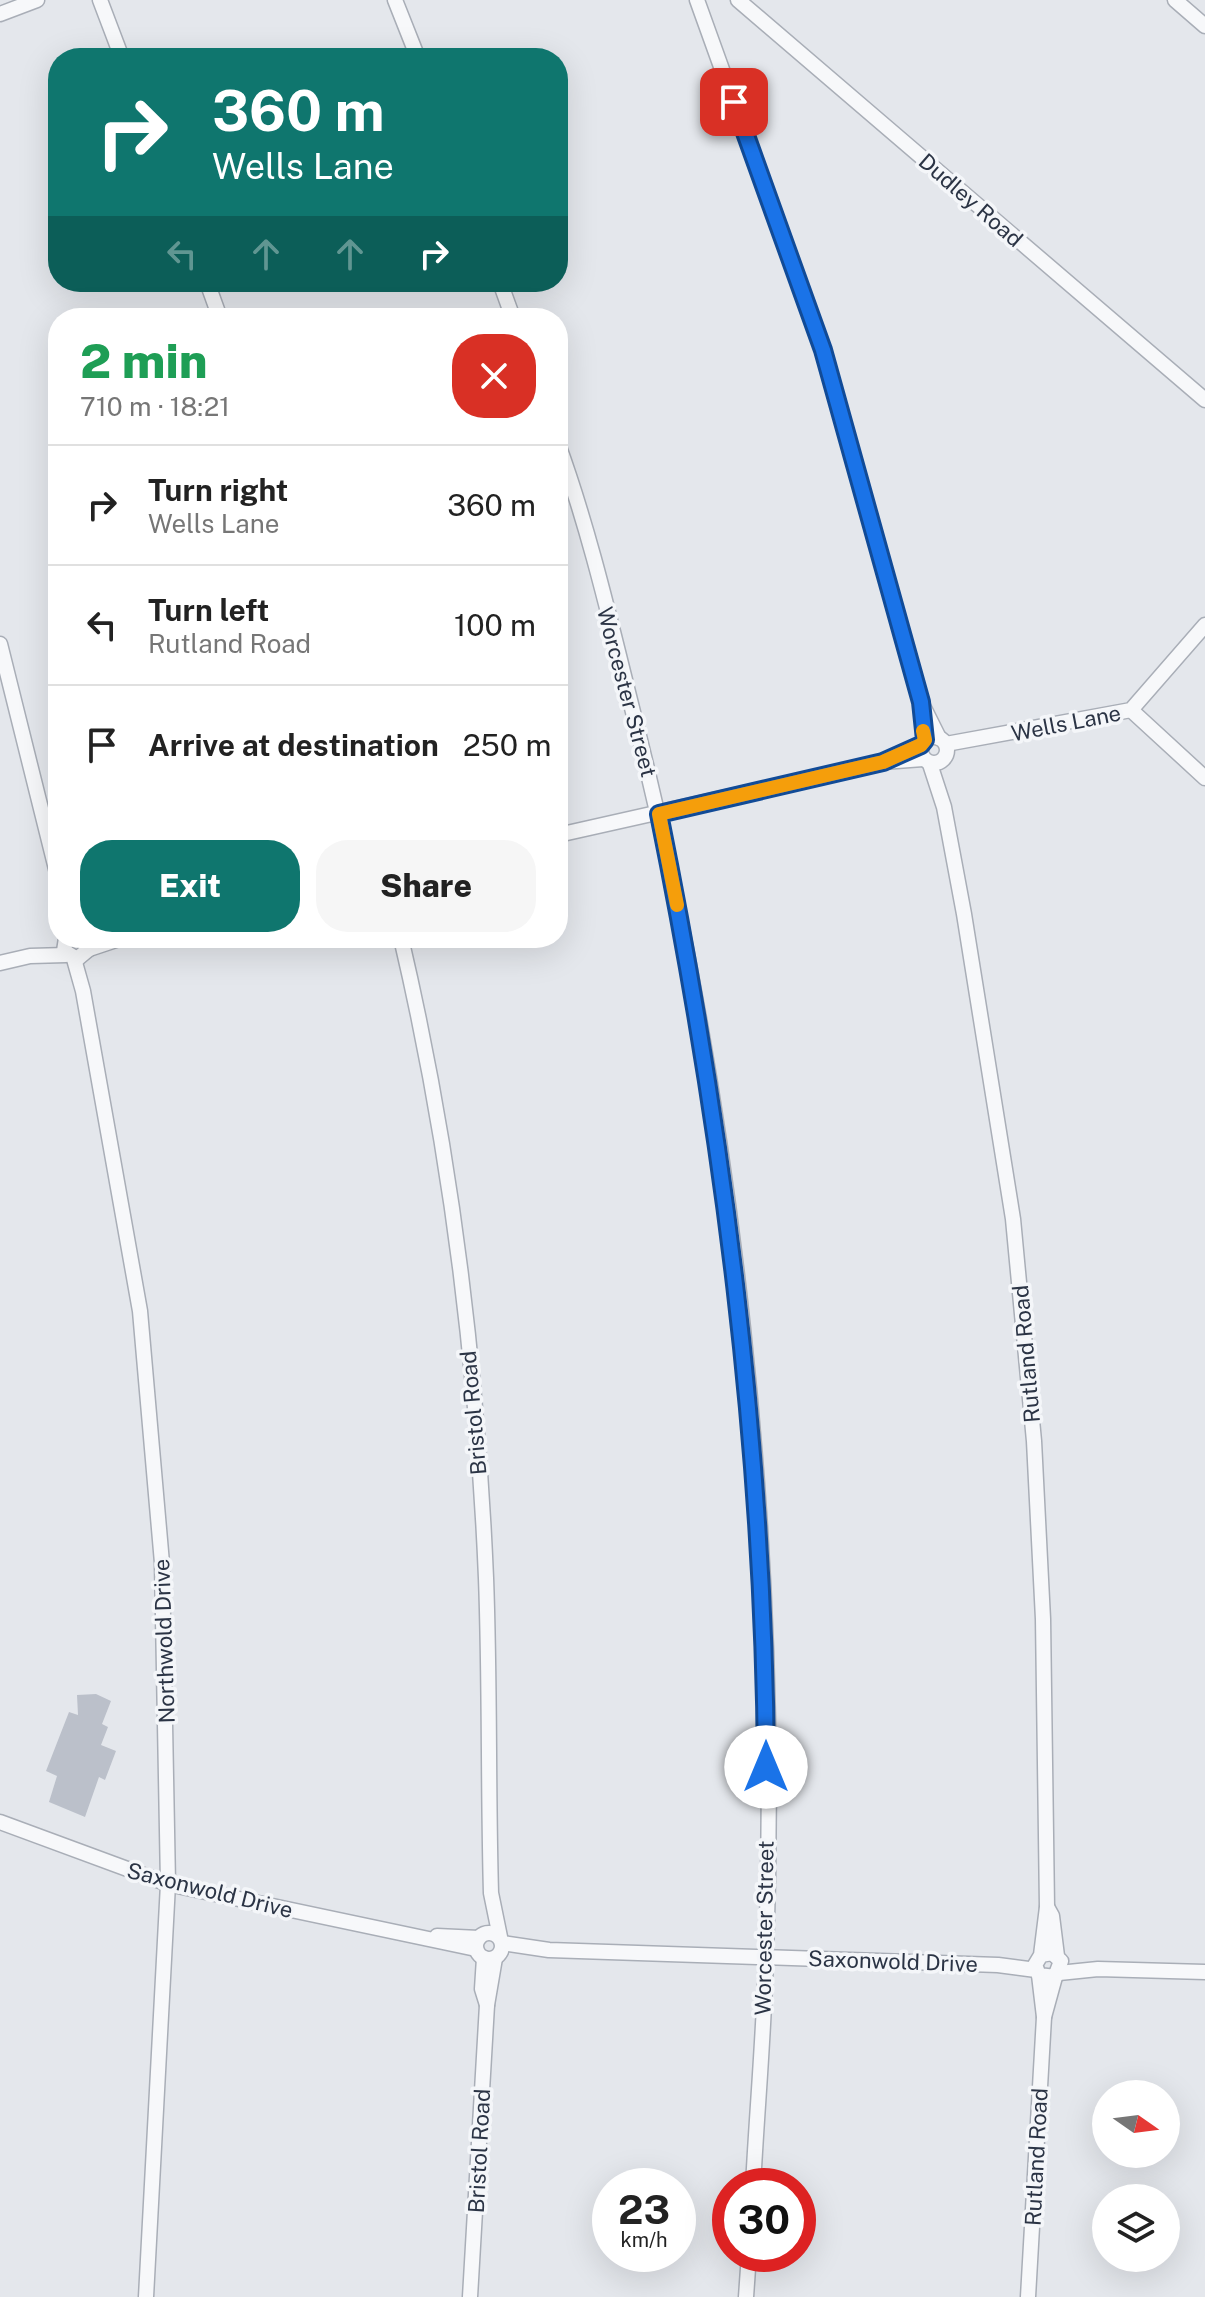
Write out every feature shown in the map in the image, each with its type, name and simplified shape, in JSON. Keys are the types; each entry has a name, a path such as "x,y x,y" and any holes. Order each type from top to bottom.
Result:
{"street":[{"path":"0,14 37,0"},
{"path":"100,0 118,48"},
{"path":"395,0 414,48"},
{"name":"Rutland Road","path":"697,0 823,350 934,751 1013,1219 1037,1480 1047,1907 1038,1965 1044,2017 1028,2297"},
{"name":"Dudley Road","path":"738,0 1205,400"},
{"path":"1175,0 1205,26"},
{"name":"Worcester Street","path":"568,481 659,814 701,1032 733,1252 757,1486 766,1708 766,1956 754,2168"},
{"name":"Wells Lane","path":"568,833 984,739 1131,710 1205,625"},
{"path":"0,644 48,837"},
{"path":"1131,710 1205,778"},
{"path":"0,963 69,948"},
{"name":"Northwold Drive","path":"79,948 83,991 129,1239 149,1389 165,1639 168,1884 146,2297"},
{"name":"Bristol Road","path":"403,948 450,1197 474,1406 486,1575 490,1947 482,1989 487,2005 470,2297"},
{"name":"Saxonwold Drive","path":"0,1822 168,1884 425,1938 532,1954 549,1950 1038,1965"},
{"name":"Rutland Road","path":"1044,2017 1058,1967 1052,1916 1047,1907"},
{"path":"1038,1965 1205,1972"},
{"path":"1038,1965 1058,1967"},
{"path":"746,2297 748,2272"}],"building":[{"path":"96,1694 111,1701 102,1724 108,1727 101,1745 116,1751 105,1780 99,1777 85,1817 49,1802 57,1776 46,1771 69,1712 78,1715 77,1695"}],"slow traffic":[{"path":"677,905 659,814 883,762 921,745 925,740 923,731"}],"route":[{"path":"734,102 823,350 921,702 925,740 921,745 883,762 659,814 699,1016 733,1252 757,1486 766,1767"}]}
